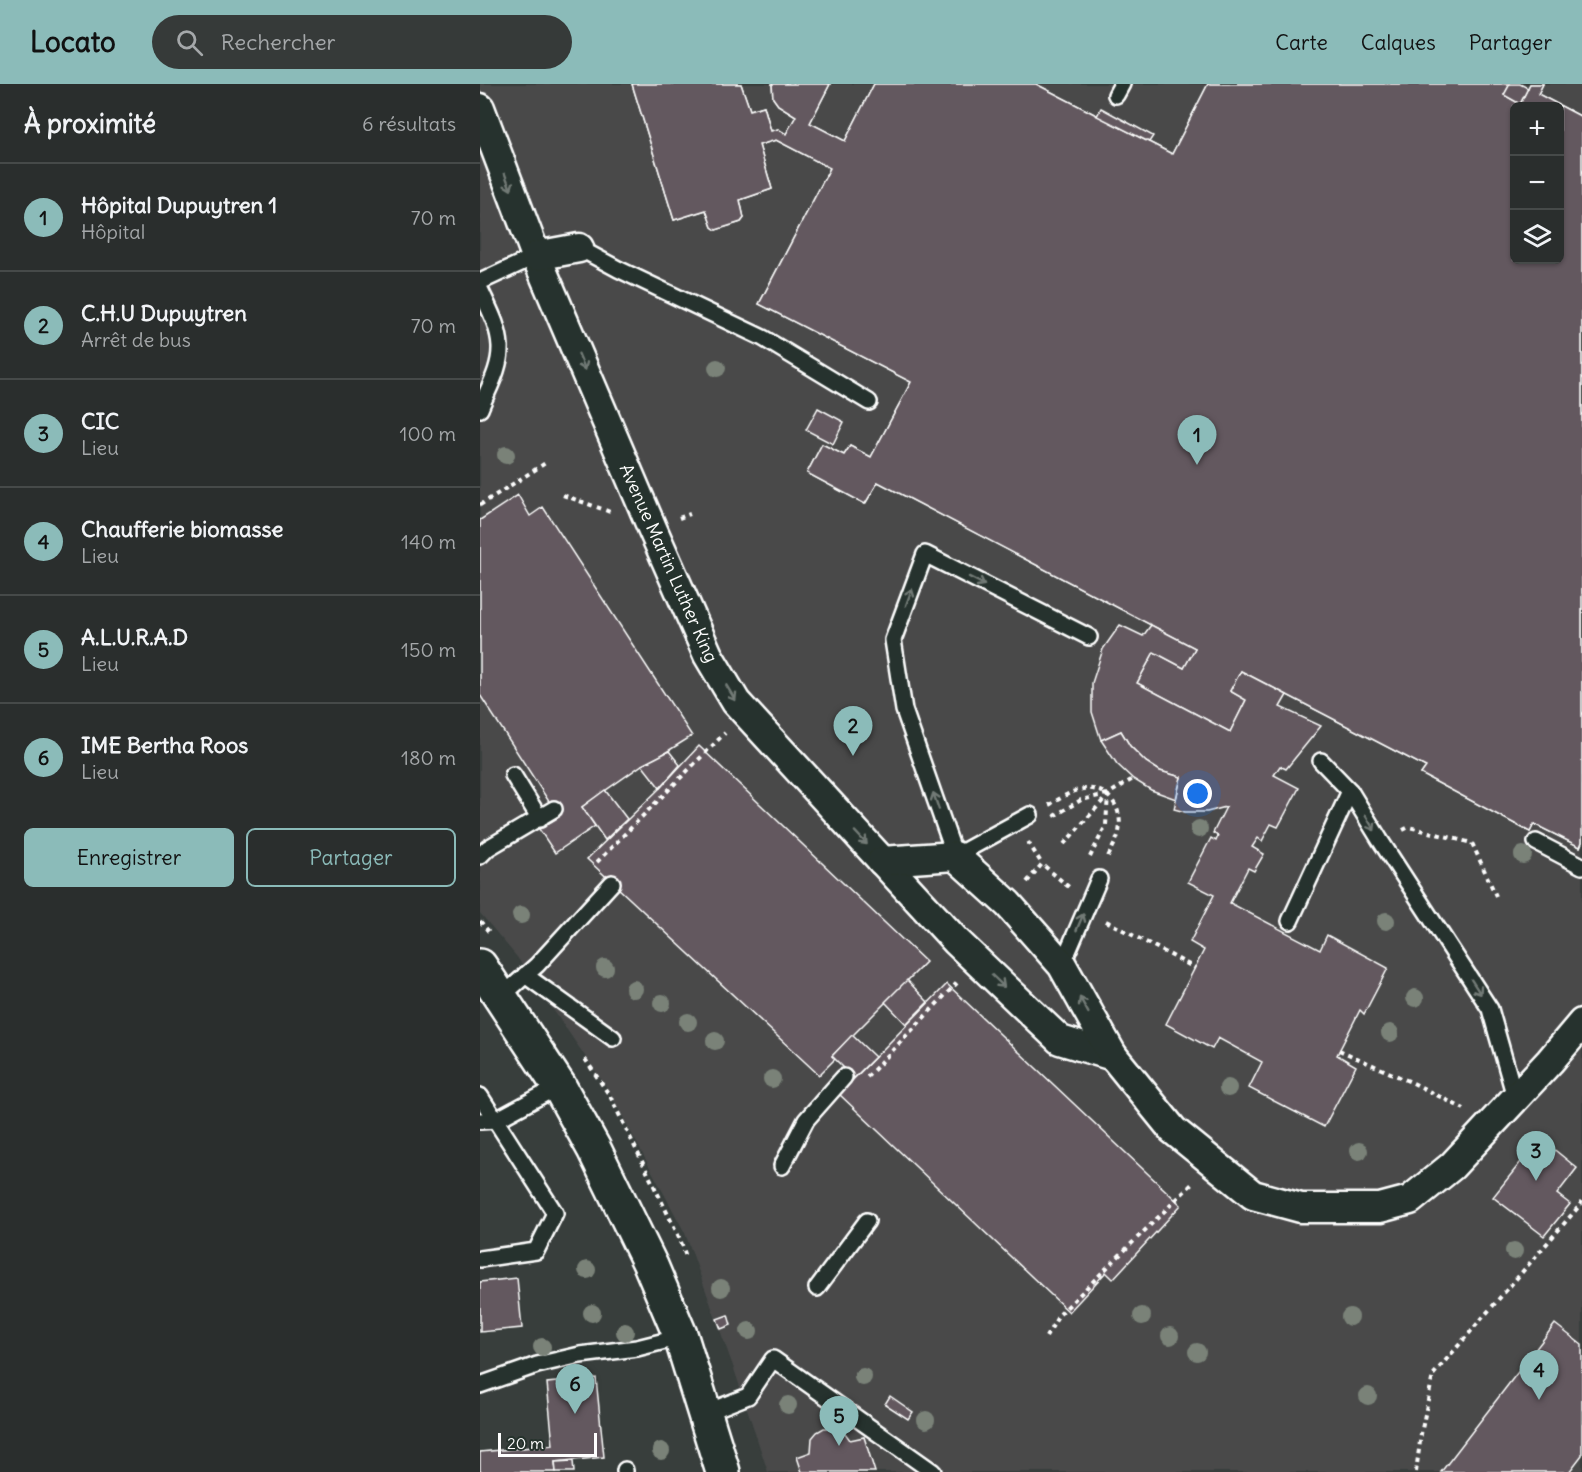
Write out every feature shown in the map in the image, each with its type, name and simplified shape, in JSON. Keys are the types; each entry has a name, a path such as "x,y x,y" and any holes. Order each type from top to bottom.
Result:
{"street":[{"name":"Avenue Martin Luther King","path":"480,108 536,256 708,655 736,702 956,941 1060,1040 1113,1056"},
{"path":"536,256 579,248"},
{"path":"882,861 955,856 1008,904 1062,965 1113,1056 1173,1130 1253,1195 1301,1208 1380,1208 1410,1200 1452,1166 1550,1061 1582,1023"},
{"path":"480,966 559,1086 594,1149 646,1255 681,1337 723,1472"}],"lane":[{"path":"579,248 763,338 869,402"},
{"path":"480,282 536,256"},
{"path":"480,289 496,324 500,347 496,370 480,409"},
{"path":"1030,815 955,856 904,710 893,640 925,554 1089,637"},
{"path":"1321,761 1350,791 1490,1009 1515,1097"},
{"path":"513,775 540,819"},
{"path":"1290,921 1350,791"},
{"path":"480,856 488,848 554,809"},
{"path":"1536,842 1582,866"},
{"path":"1062,965 1099,879"},
{"path":"501,997 537,965 612,883"},
{"path":"525,975 613,1038"},
{"path":"782,1166 806,1120 844,1077"},
{"path":"480,1121 496,1120 559,1086"},
{"path":"480,1096 555,1213 536,1251 480,1259"},
{"path":"817,1288 867,1221"},
{"path":"480,1384 537,1365 580,1355 637,1348 681,1337"},
{"path":"705,1413 748,1396 773,1359 933,1472"}],"path":[{"path":"480,505 547,462"},
{"path":"562,495 619,515"},
{"path":"610,848 722,736"},
{"path":"1064,844 1108,794 1133,779"},
{"path":"1030,815 1078,790 1095,789 1108,794 1119,812 1119,832 1099,879"},
{"path":"1052,818 1081,800 1108,794"},
{"path":"1087,862 1106,825 1108,794"},
{"path":"1380,840 1409,827 1472,843 1496,896"},
{"path":"1024,836 1042,864 1073,890"},
{"path":"1008,904 1042,864"},
{"path":"1085,910 1195,968"},
{"path":"866,1078 963,977"},
{"path":"1339,1050 1492,1122"},
{"path":"1046,1337 1059,1315 1196,1180"},
{"path":"1416,1472 1433,1376 1582,1201"}],"shaded area":[{"path":"480,84 1582,84 1582,1472 768,1472 685,1233 609,1091 517,957 480,913"}],"building":[{"path":"632,84 741,84 750,110 764,106 771,131 778,129 786,134 796,116 778,105 773,98 772,84 830,84 810,123 845,141 874,84 1036,84 1172,154 1208,84 1510,84 1504,95 1516,102 1510,102 1510,264 1564,264 1564,108 1582,117 1582,842 1580,847 1534,824 1530,832 1421,774 1426,767 1241,671 1230,691 1246,700 1230,732 1137,683 1154,652 1184,668 1195,648 878,482 865,504 807,473 822,444 844,455 850,446 871,457 911,382 759,304 830,168 776,140 759,145 772,189 740,200 744,218 741,222 716,230 712,227 706,210 674,220"},
{"path":"632,84 741,84 750,110 764,106 771,131 778,129 786,134 796,116 778,105 773,98 772,84 830,84 810,123 845,141 874,84 1036,84 1172,154 1208,84 1510,84 1504,95 1516,102 1510,102 1510,264 1564,264 1564,108 1582,117 1582,842 1580,847 1534,824 1530,832 1421,774 1426,767 1241,671 1230,691 1246,700 1230,732 1137,683 1154,652 1184,668 1195,648 878,482 865,504 807,473 822,444 844,455 850,446 871,457 911,382 759,304 830,168 776,140 759,145 772,189 740,200 744,218 741,222 716,230 712,227 706,210 674,220"},
{"path":"1510,84 1520,84 1528,88 1521,102 1504,95"},
{"path":"1530,84 1543,84 1538,94 1553,102 1521,102"},
{"path":"1530,84 1543,84 1538,94 1553,102 1521,102"},
{"path":"1101,108 1153,136 1149,142 1097,116"},
{"path":"818,408 844,422 833,444 806,430"},
{"path":"518,495 530,516 543,507 692,736 642,765 582,807 595,826 555,853 539,829 559,817 480,695 480,520"},
{"path":"1120,625 1143,636 1151,625 1195,648 1184,668 1154,652 1137,683 1230,732 1246,700 1230,691 1241,671 1287,695 1280,707 1321,726 1286,769 1280,766 1274,775 1299,788 1278,827 1271,824 1262,841 1258,838 1252,847 1264,854 1254,871 1248,868 1230,903 1320,950 1327,935 1388,968 1364,1014 1360,1010 1337,1055 1356,1066 1324,1127 1249,1088 1262,1062 1218,1038 1212,1049 1166,1024 1204,950 1190,942 1214,895 1188,882 1211,838 1216,841 1218,836 1213,833 1226,807 1207,812 1185,812 1174,809 1181,777 1160,771 1146,762 1130,746 1121,731 1101,740 1092,712 1092,683 1103,649"},
{"path":"1121,731 1130,746 1146,762 1160,771 1181,777 1176,799 1151,790 1133,779 1117,764 1101,740"},
{"path":"699,746 926,962 832,1056 835,1059 819,1075 587,859 660,788"},
{"path":"669,751 680,765 660,788 642,765"},
{"path":"605,790 627,819 605,840 582,807"},
{"path":"907,980 928,1002 906,1024 885,1002"},
{"path":"947,984 1181,1205 1113,1279 1106,1272 1069,1312 839,1094"},
{"path":"852,1035 875,1057 854,1078 832,1056"},
{"path":"1540,1138 1577,1168 1557,1194 1570,1204 1544,1236 1493,1197"},
{"path":"517,1278 522,1328 480,1332 480,1282"},
{"path":"728,1315 731,1325 721,1329 717,1319"},
{"path":"1555,1324 1582,1345 1582,1455 1569,1472 1441,1472"},
{"path":"596,1378 604,1457 555,1462 556,1472 480,1472 480,1452 553,1445 547,1383"},
{"path":"890,1396 913,1412 908,1419 885,1404"},
{"path":"824,1428 839,1428 850,1440 864,1437 875,1472 802,1472 797,1457 811,1452 812,1438"},
{"path":"573,1461 574,1472 556,1472 555,1462"}],"place":[{"name":"Hôpital Dupuytren 1","path":"1197,465"},
{"name":"C.H.U Dupuytren","path":"853,756"},
{"name":"CIC","path":"1536,1181"},
{"name":"Chaufferie biomasse","path":"1539,1400"},
{"name":"IME Bertha Roos","path":"575,1414"},
{"name":"A.L.U.R.A.D","path":"839,1446"}]}
